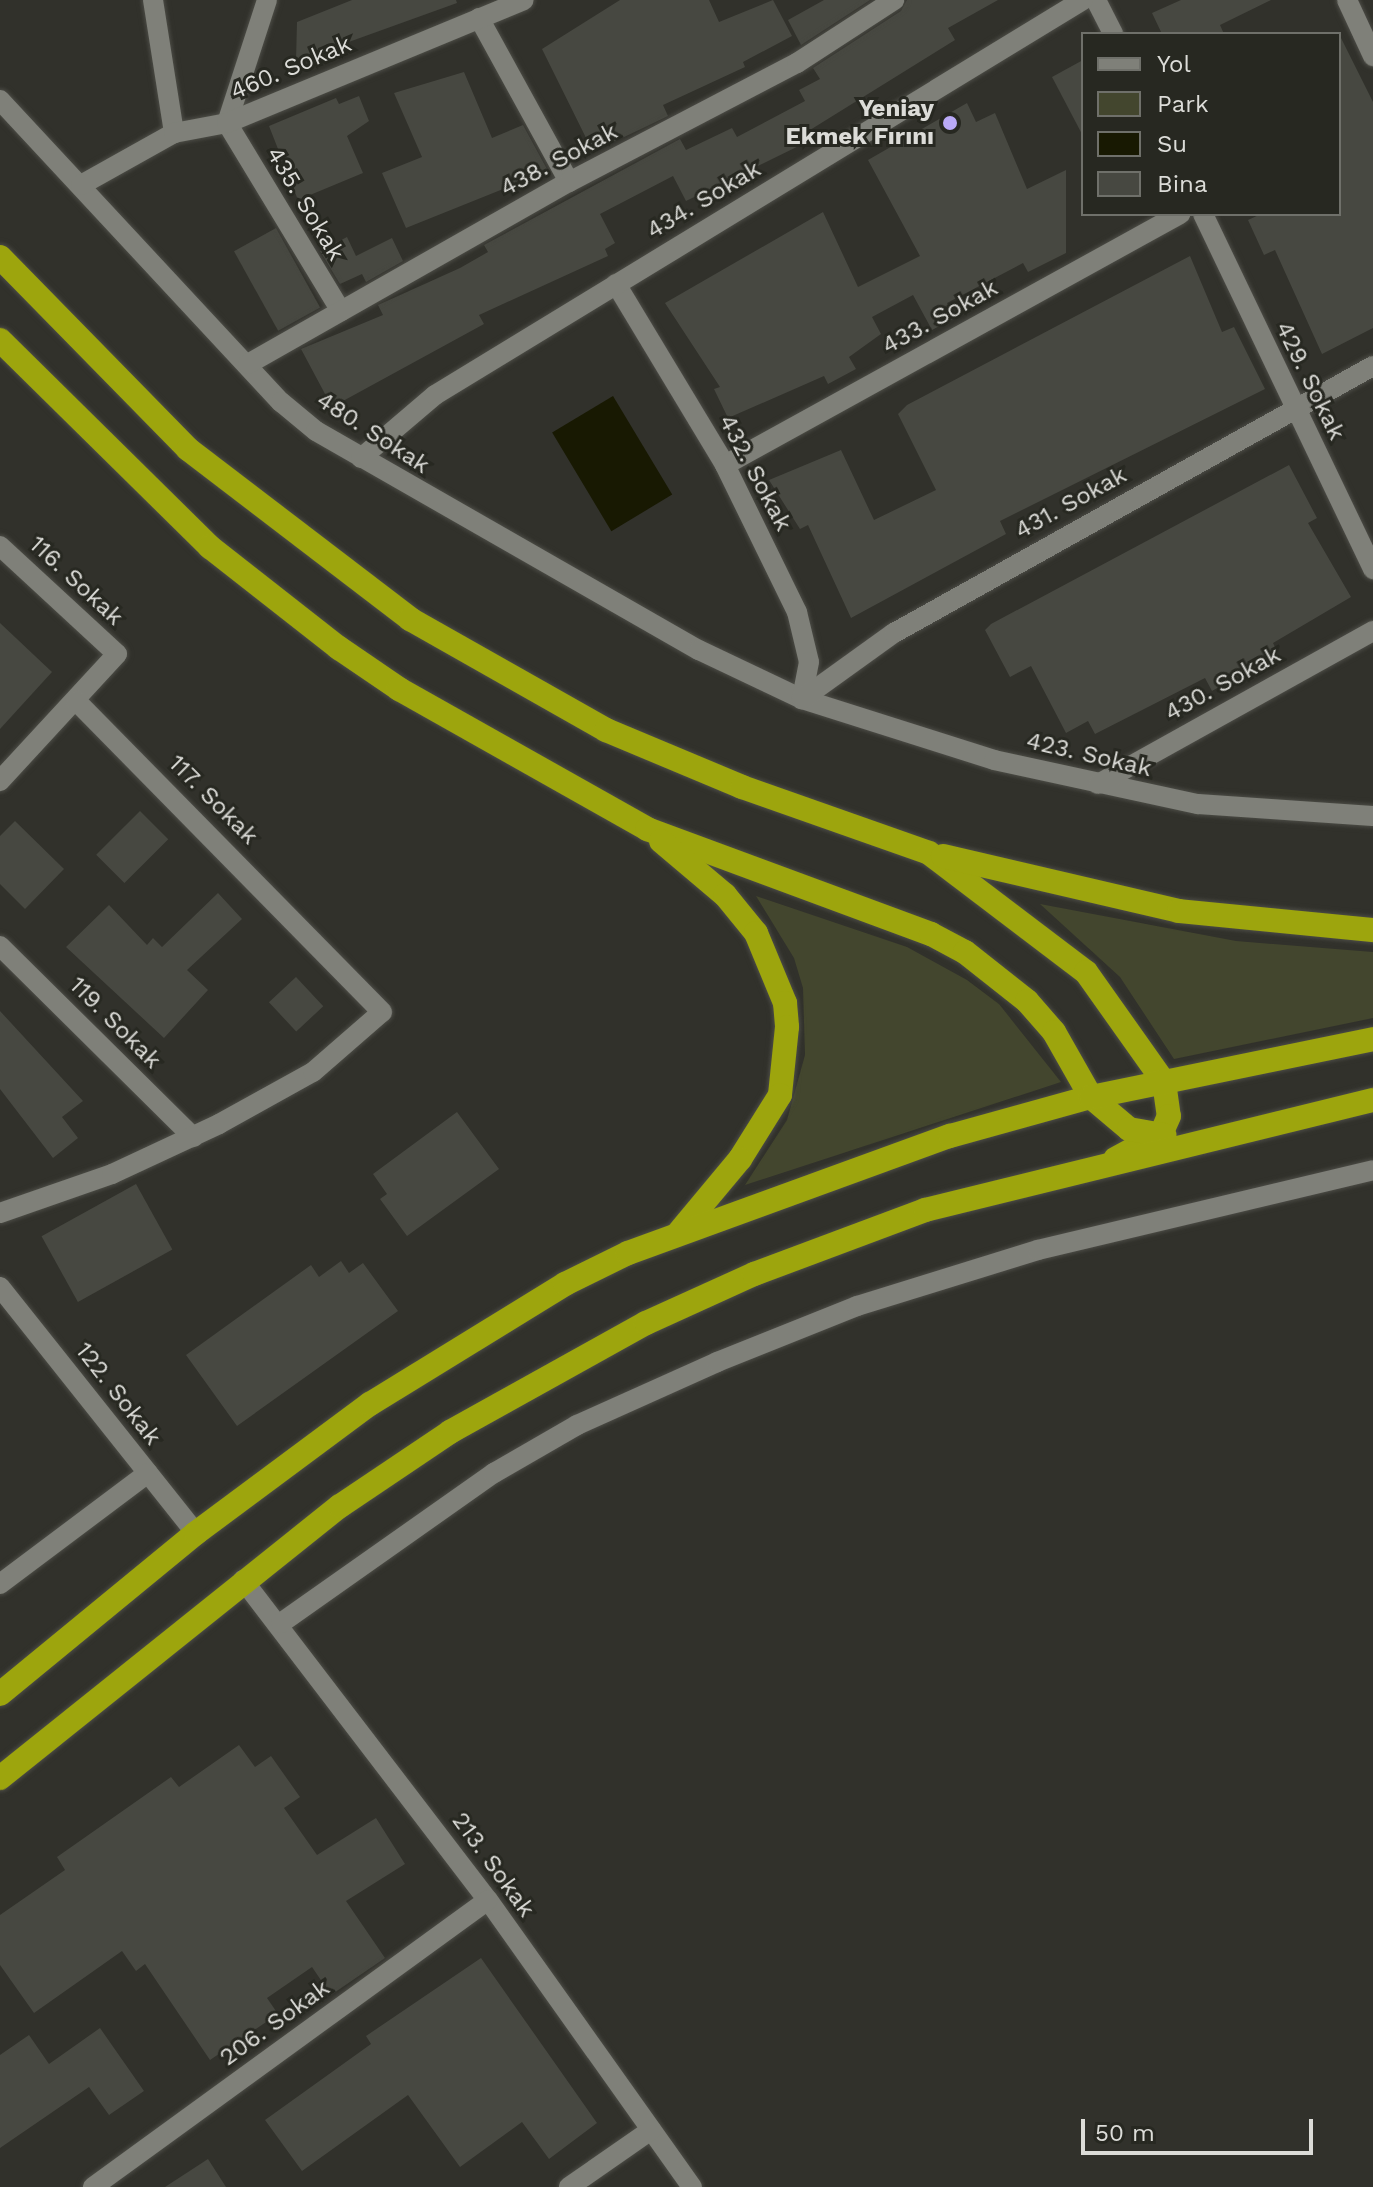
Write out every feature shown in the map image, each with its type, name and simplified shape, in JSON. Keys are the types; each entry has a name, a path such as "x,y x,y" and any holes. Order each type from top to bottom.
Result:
{"highway":[{"path":"0,257 200,459 410,619 606,730 742,787 929,853 1179,911 1373,930"},
{"path":"0,340 210,547 339,648 411,696 647,829 931,934 965,952 1036,1011 1091,1097 1129,1129 1202,1141"},
{"path":"647,829 725,895 756,933 781,991 787,1027 780,1095 740,1159 679,1233"},
{"path":"929,853 1086,972 1164,1082 1169,1116 1161,1134 1115,1159"},
{"path":"0,1694 196,1533 370,1404 565,1284 679,1233 869,1163 1091,1097 1373,1039"},
{"path":"0,1778 243,1580 450,1432 646,1323 754,1274 925,1210 1115,1159 1373,1100"}],"street":[{"path":"153,0 174,133"},
{"path":"227,123 267,0"},
{"name":"460. Sokak","path":"81,185 174,133 227,123 524,0"},
{"name":"438. Sokak","path":"248,364 569,182 735,98 894,0"},
{"name":"434. Sokak","path":"361,458 435,395 1052,8 1083,0"},
{"path":"1096,0 1112,32"},
{"path":"1347,0 1373,56"},
{"path":"479,18 569,182"},
{"name":"480. Sokak","path":"0,100 292,412 361,458 616,607 802,699"},
{"name":"435. Sokak","path":"227,123 341,311"},
{"name":"433. Sokak","path":"725,465 1176,216"},
{"name":"429. Sokak","path":"1204,216 1373,569"},
{"name":"432. Sokak","path":"616,284 725,465 808,639 802,699"},
{"name":"431. Sokak","path":"802,699 871,646 1293,407 1373,366"},
{"name":"116. Sokak","path":"0,546 117,654 76,701"},
{"name":"430. Sokak","path":"1098,784 1373,631"},
{"name":"423. Sokak","path":"802,699 994,760 1098,784 1252,810 1373,816"},
{"path":"0,781 76,701"},
{"name":"117. Sokak","path":"76,701 313,936 382,1012 313,1072 193,1137"},
{"name":"119. Sokak","path":"0,946 193,1137"},
{"path":"0,1213 112,1174 193,1137"},
{"path":"281,1623 494,1473 577,1425 717,1362 857,1306 1038,1250 1373,1170"},
{"name":"122. Sokak","path":"0,1287 196,1533"},
{"path":"0,1584 148,1473"},
{"name":"213. Sokak","path":"243,1580 281,1623 488,1900 692,2187"},
{"name":"206. Sokak","path":"93,2187 488,1900"},
{"path":"569,2187 651,2130"}],"green space":[{"path":"756,896 907,947 967,980 999,1004 1061,1082 745,1185 787,1120 805,1055 803,988 794,958"},
{"path":"1040,904 1236,941 1373,952 1373,1018 1174,1059 1120,977"}],"water":[{"path":"613,396 672,495 611,531 552,433"}],"building":[{"path":"352,0 456,0 457,3 296,61 297,22"},
{"path":"620,0 709,0 719,22 773,0 792,36 743,62 745,67 663,105 668,116 593,152 542,49"},
{"path":"824,0 870,0 801,45 788,20"},
{"path":"907,0 998,0 948,28 955,40 810,130 815,138 686,201 673,176 600,214 615,243 605,249 608,256 479,315 484,324 332,407 301,349 383,315 378,305 460,268 488,252 484,245 680,139 686,150 732,128 737,137 805,101 799,90 820,79 813,68 901,11"},
{"path":"1181,0 1271,0 1220,25 1223,32 1161,32 1152,13"},
{"path":"1341,38 1373,102 1373,328 1322,354 1275,250 1264,255 1248,220 1257,216 1341,216"},
{"path":"1081,61 1081,132 1052,77"},
{"path":"464,72 492,138 523,125 548,171 406,228 382,173 422,157 394,93"},
{"path":"359,96 369,121 347,136 363,173 298,200 269,126 336,98 339,104"},
{"path":"967,103 976,122 995,113 1027,189 1066,170 1066,253 1028,272 1023,263 947,303 955,318 932,330 913,295 872,317 881,334 849,357 856,369 828,384 824,376 728,418 714,389 720,387 665,303 823,212 858,287 920,256 868,160"},
{"path":"276,228 320,308 278,331 234,251"},
{"path":"347,237 356,256 392,238 403,261 366,282 362,274 340,284 320,251"},
{"path":"1190,256 1222,332 1234,327 1265,389 1000,521 1006,534 851,618 808,525 800,529 769,480 841,450 874,520 936,490 898,414 907,405"},
{"path":"1289,465 1317,518 1308,523 1351,597 1273,643 1278,653 1212,691 1205,678 1095,734 1088,721 1066,733 1031,666 1010,677 985,630 991,624"},
{"path":"0,623 52,672 0,729"},
{"path":"140,811 168,839 124,883 96,855"},
{"path":"15,821 64,869 25,909 0,884 0,836"},
{"path":"218,893 242,919 187,970 208,990 164,1038 66,947 109,905 147,945 153,938 162,947"},
{"path":"296,977 323,1006 296,1031 269,1002"},
{"path":"0,1011 83,1101 62,1117 78,1138 53,1158 0,1089"},
{"path":"457,1112 499,1169 407,1236 380,1199 387,1194 373,1174"},
{"path":"136,1184 172,1250 78,1302 42,1236"},
{"path":"341,1261 349,1273 363,1263 398,1311 237,1426 186,1355 311,1265 319,1277"},
{"path":"239,1745 255,1767 271,1756 300,1797 284,1808 317,1855 376,1818 405,1864 346,1901 385,1958 331,1995 312,1967 267,1998 278,2014 210,2060 145,1964 136,1971 122,1951 34,2013 0,1965 0,1915 65,1870 57,1857 171,1777 179,1787"},
{"path":"481,1958 597,2123 549,2159 522,2122 460,2167 408,2095 302,2171 265,2120 371,2044 366,2036"},
{"path":"100,2028 144,2091 109,2115 89,2087 0,2148 0,2055 29,2035 49,2064"},
{"path":"208,2159 226,2187 165,2187"}],"place":[{"name":"Yeniay Ekmek Fırını","path":"950,123"}]}
